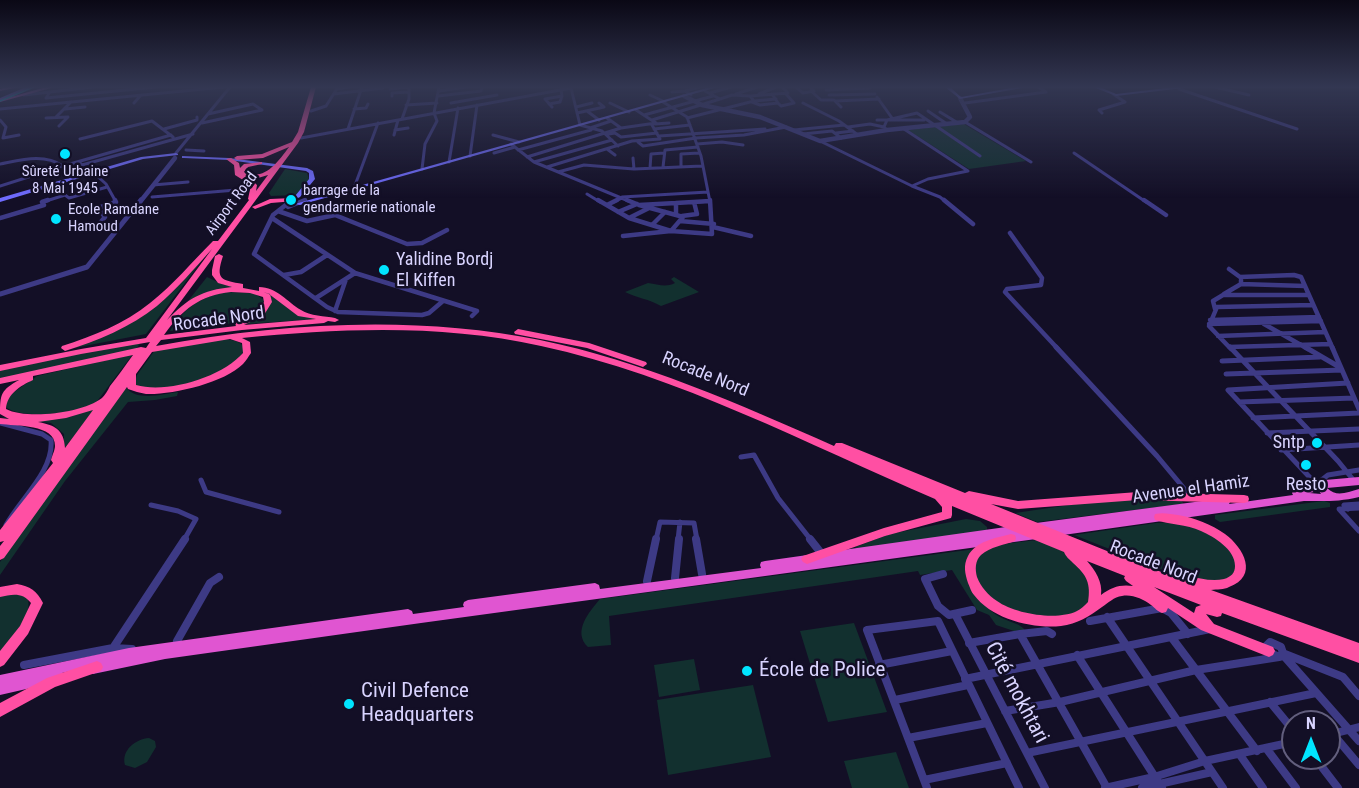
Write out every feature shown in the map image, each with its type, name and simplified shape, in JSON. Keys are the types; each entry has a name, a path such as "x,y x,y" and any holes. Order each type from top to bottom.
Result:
{"highway":[{"name":"Airport Road","path":"167,325 219,256 278,164 295,143 304,124"},
{"name":"Airport Road","path":"109,394 238,219 265,192 301,138 306,124"},
{"path":"295,143 263,156 233,158 237,164 237,174 254,185 252,206 276,200 300,199"},
{"path":"260,163 246,165 240,172 248,176 259,176 278,164"},
{"path":"265,192 268,197 300,199"},
{"path":"2,367 77,344 147,309 170,290 238,219"},
{"path":"219,256 214,272 219,280 226,284 267,290 302,314 335,316"},
{"path":"0,555 167,325 196,299 213,293 247,290 267,296 268,302 261,313 216,333"},
{"name":"Rocade Nord","path":"0,381 216,333 335,316 480,327 543,336 589,346 712,390 1052,543 1256,621 1359,657"},
{"name":"Rocade Nord","path":"2,367 141,339 323,327 391,326 481,333 572,349 617,361 689,387 933,489 1140,569 1359,649"},
{"path":"133,372 131,387 137,391 149,393 187,386 220,374 246,357 249,347 240,339 216,333"},
{"path":"49,370 25,380 8,392 2,401 1,411 6,415 22,417 70,415 90,409 109,394"},
{"path":"1,536 109,394"},
{"path":"0,422 45,426 59,436 61,443 58,456 40,485"},
{"path":"0,681 180,643 1075,530 1159,518 1357,482"},
{"path":"933,489 1018,505 1115,497 1244,499"},
{"path":"807,559 947,515 947,506 933,489"},
{"path":"1318,489 1334,498 1341,499 1359,493"},
{"name":"Avenue el Hamiz","path":"589,591 996,532 1318,489"},
{"path":"1140,569 1213,586 1231,583 1240,576 1239,556 1218,535 1205,527 1183,520 1159,518"},
{"path":"1011,538 979,550 973,556 969,566 970,578 978,593 989,603 1017,617 1040,621 1090,615 1115,592 1125,590 1146,596 1162,608"},
{"path":"1052,543 1072,555 1084,566 1094,581 1096,600 1090,615"},
{"path":"1116,568 1198,622 1277,652"},
{"path":"0,592 28,591 37,603 24,630 0,660"},
{"path":"0,689 165,654 589,591"},
{"path":"1256,621 1206,609 1200,612 1202,619 1209,624 1277,652"},
{"path":"0,710 52,682 97,667"}],"main road":[{"path":"300,199 330,195 470,156 514,147 519,142 585,124"},
{"path":"0,201 73,178 165,154 233,158 307,170 313,176 300,199"},
{"path":"29,192 124,164 179,155"},
{"path":"233,158 278,164"}],"street":[{"path":"3,124 6,127 3,138 19,135"},
{"path":"80,139 143,124"},
{"path":"157,124 176,139"},
{"path":"164,129 183,124"},
{"path":"0,294 87,267 179,155 201,124"},
{"path":"348,129 350,124"},
{"path":"301,138 374,124"},
{"path":"354,188 378,124"},
{"path":"394,135 398,124"},
{"path":"422,169 427,139 434,124"},
{"path":"449,162 455,124"},
{"path":"470,156 474,124"},
{"path":"588,128 599,124"},
{"path":"494,153 616,124 621,128"},
{"path":"606,134 615,134 638,142 660,139 651,124"},
{"path":"621,137 642,135 662,124"},
{"path":"655,128 667,124"},
{"path":"777,124 940,197 973,224"},
{"path":"843,124 858,135"},
{"path":"794,130 870,124 904,129 947,124"},
{"path":"885,128 886,124"},
{"path":"931,124 980,156"},
{"path":"968,124 1031,162"},
{"path":"1282,124 1297,129"},
{"path":"580,125 606,134 618,146"},
{"path":"623,236 662,230 712,234 710,201 694,132 690,125 655,128"},
{"path":"527,157 621,128 638,126 694,132 786,127"},
{"path":"638,126 642,135"},
{"path":"630,127 634,136"},
{"path":"395,130 408,128"},
{"path":"820,141 885,128"},
{"path":"638,142 644,146 696,138 729,137 765,129"},
{"path":"904,129 968,171 928,179 912,186"},
{"path":"803,134 853,131"},
{"path":"836,133 841,138"},
{"path":"79,162 82,165 193,134"},
{"path":"547,134 579,158"},
{"path":"0,186 171,135"},
{"path":"493,135 519,142"},
{"path":"729,137 729,142"},
{"path":"534,162 612,140"},
{"path":"547,168 632,141"},
{"path":"663,167 666,149 729,142 743,145"},
{"path":"514,147 534,162 621,198 679,217 751,236"},
{"path":"607,149 615,155"},
{"path":"179,155 204,151"},
{"path":"650,168 651,154 664,153"},
{"path":"681,167 681,154 699,153"},
{"path":"1074,153 1166,215"},
{"path":"0,164 46,158 58,161 73,178"},
{"path":"633,158 634,169"},
{"path":"558,172 584,165 634,169 702,166"},
{"path":"95,174 107,187 116,202 98,208 105,217 94,230 118,228"},
{"path":"153,185 188,182"},
{"path":"0,218 44,205 42,202 55,198 66,195 69,198 107,187"},
{"path":"152,197 236,190"},
{"path":"607,205 621,198 708,192"},
{"path":"596,199 610,193"},
{"path":"587,194 629,218 662,230"},
{"path":"300,199 279,210 272,218 254,254 316,298 335,316 422,315 429,313 443,301"},
{"path":"276,200 281,203 279,210"},
{"path":"629,218 648,206 710,201"},
{"path":"679,217 697,214 694,202"},
{"path":"671,231 679,217 676,203"},
{"path":"618,212 638,204"},
{"path":"279,210 307,221 335,215 407,244 422,243 447,230"},
{"path":"652,225 665,212"},
{"path":"272,218 355,273 477,311 472,316"},
{"path":"1010,233 1042,278 1041,285 1007,289 1005,292 1157,456 1192,498"},
{"path":"284,276 301,272 327,255"},
{"path":"1229,269 1240,277 1294,275 1301,277 1359,411 1253,418"},
{"path":"316,298 355,273"},
{"path":"1260,276 1268,285"},
{"path":"1240,277 1241,284"},
{"path":"335,316 346,279"},
{"path":"1210,322 1215,309 1213,301 1241,284 1305,286"},
{"path":"1223,295 1309,295"},
{"path":"1215,309 1314,306"},
{"path":"1210,322 1320,319"},
{"path":"1210,322 1263,323 1320,319"},
{"path":"1210,322 1218,336 1357,482"},
{"path":"1263,323 1342,369"},
{"path":"1218,336 1325,332"},
{"path":"1229,347 1331,344"},
{"path":"1222,361 1320,357"},
{"path":"1226,374 1342,369"},
{"path":"1348,383 1228,390 1281,450 1359,531"},
{"path":"1239,402 1354,398"},
{"path":"0,422 42,434 51,440 53,448 46,464 13,511 1,536"},
{"path":"1267,433 1359,429"},
{"path":"1281,450 1359,445"},
{"path":"741,457 754,455 778,498 821,553"},
{"path":"1318,489 1328,476 1359,470"},
{"path":"201,480 206,492 279,512"},
{"path":"113,648 195,523 196,519 178,511 151,505"},
{"path":"1339,509 1359,506"},
{"path":"647,581 660,522 694,523 702,574"},
{"path":"675,578 680,522"},
{"name":"Cité mokhtari","path":"943,574 927,577 926,582 938,606 952,614 969,643 1045,788"},
{"path":"24,664 113,648 130,649 180,643 210,583 219,577"},
{"path":"1090,615 1107,617 1162,608 1171,613 1188,634"},
{"path":"972,610 952,614 938,621 867,630 926,784 1007,763"},
{"path":"1107,617 1223,788"},
{"path":"938,621 1019,788"},
{"path":"895,700 986,675 1214,628"},
{"path":"969,643 1047,631 1052,634"},
{"path":"1020,634 1106,788 1158,783 1205,761 1281,745"},
{"path":"1172,638 1227,711 1296,788"},
{"path":"879,665 952,651"},
{"path":"1277,652 1359,741"},
{"path":"1005,711 1102,693 1277,652 1338,675 1359,696"},
{"path":"1077,655 1158,783"},
{"path":"1027,753 1316,693"},
{"path":"1270,702 1281,715"},
{"path":"908,738 987,723"},
{"path":"1341,731 1359,727"},
{"path":"1341,745 1359,765"},
{"path":"1240,755 1263,788"},
{"path":"1324,770 1338,788"},
{"path":"1142,788 1212,772"}],"green space":[{"path":"964,124 1026,161 969,169 908,130"},
{"path":"285,169 307,173 309,179 296,195 271,196 269,193"},
{"path":"207,254 146,334 74,348 150,309"},
{"path":"207,277 224,285 250,289 223,290 188,301"},
{"path":"674,277 699,292 661,306 625,292 648,283 665,285 675,283 671,279"},
{"path":"254,290 269,292 290,310 316,319 247,324 269,304 260,291"},
{"path":"226,292 254,293 264,300 259,309 238,321 170,331 187,310 201,300"},
{"path":"223,339 233,340 243,347 237,360 224,370 197,381 164,389 145,390 134,385 137,375 155,350"},
{"path":"142,341 136,349 0,379 0,370"},
{"path":"133,354 95,404 50,414 24,413 6,407 7,397 37,376"},
{"path":"126,387 130,392 143,396 178,392 177,396 128,402 65,481 0,575 0,562"},
{"path":"96,407 64,449 64,434 51,423 0,417 70,417"},
{"path":"1103,500 1181,500 1184,504 1037,522 1015,513"},
{"path":"1324,501 1330,503 1330,507 1220,522 1215,519 1215,515"},
{"path":"966,519 980,521 987,527 987,531 858,549 855,547 890,534"},
{"path":"1172,522 1203,530 1226,546 1238,565 1231,578 1206,583 1183,578 1074,535 1156,523"},
{"path":"1037,540 1067,553 1083,567 1093,599 1078,613 1047,618 1002,608 978,586 974,562 980,555 994,547"},
{"path":"975,549 969,556 982,600 995,614 1018,624 1025,630 1014,631 996,625 989,615 977,610 952,570 920,575 918,571 609,616 611,645 588,647 583,641 584,622 600,599"},
{"path":"21,593 28,599 27,614 20,628 0,654 0,596"},
{"path":"854,623 887,712 828,722 800,631"},
{"path":"694,659 700,690 659,697 654,665"},
{"path":"753,685 771,757 668,775 657,700"},
{"path":"149,738 155,741 156,747 147,762 135,768 125,765 127,750 135,743"},
{"path":"896,752 909,788 852,788 844,761"}],"place":[{"name":"Sûreté Urbaine 8 Mai 1945","path":"65,154"},
{"name":"barrage de la gendarmerie nationale","path":"291,200"},
{"name":"Ecole Ramdane Hamoud","path":"56,219"},
{"name":"Yalidine Bordj El Kiffen","path":"384,270"},
{"name":"Sntp","path":"1317,443"},
{"name":"Resto","path":"1306,465"},
{"name":"École de Police","path":"747,671"},
{"name":"Civil Defence Headquarters","path":"349,704"}]}
